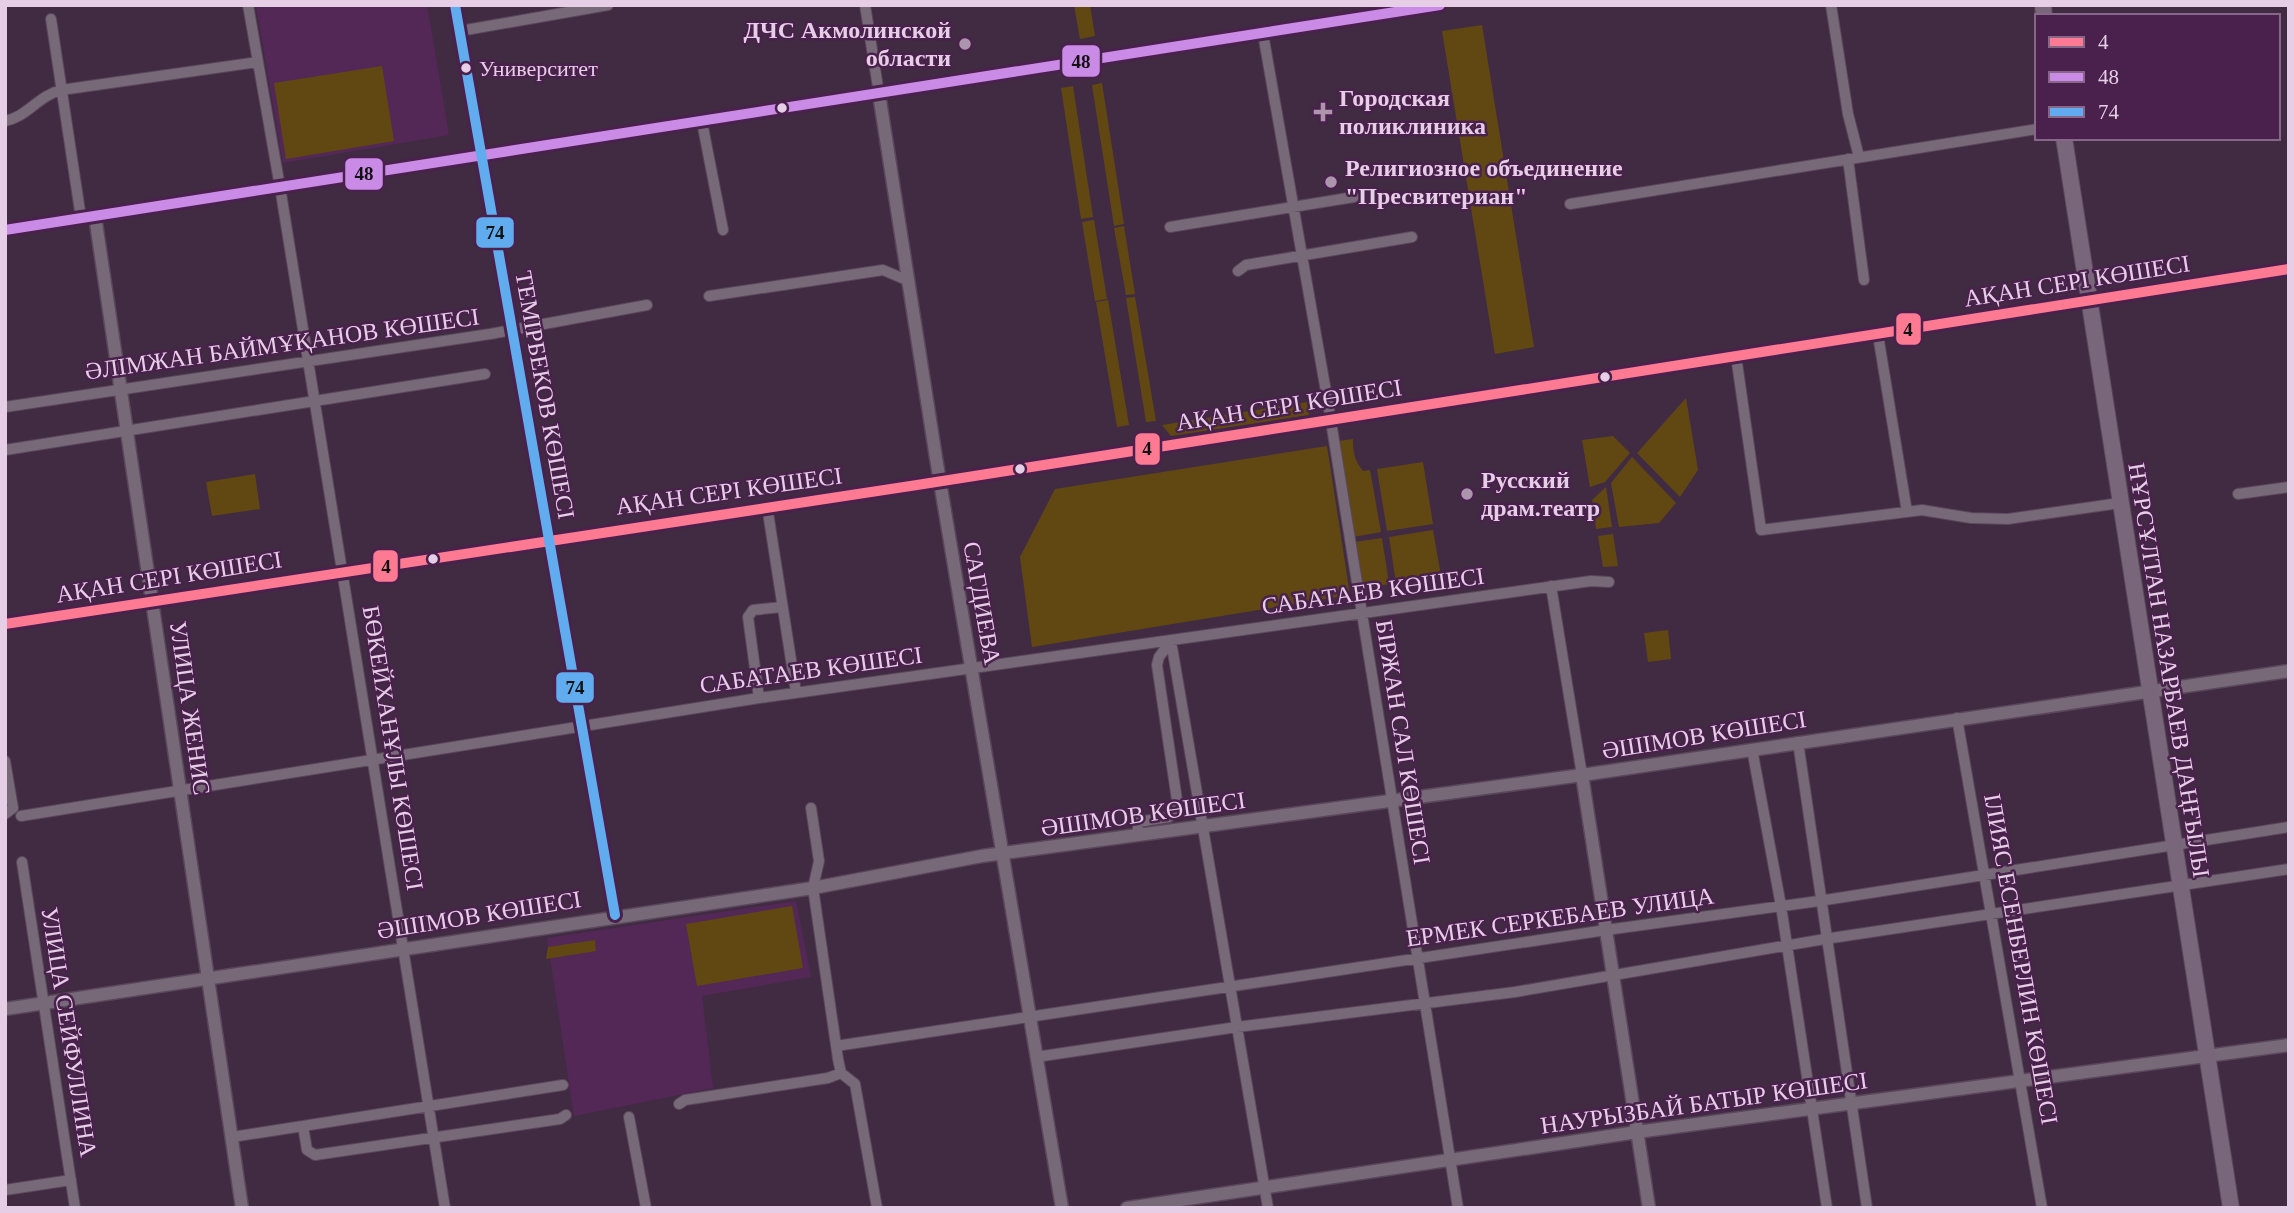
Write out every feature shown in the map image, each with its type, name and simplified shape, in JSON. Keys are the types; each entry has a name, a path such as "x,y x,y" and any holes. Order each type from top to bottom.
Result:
{"highway":[{"name":"НҰРСҰЛТАН НАЗАРБАЕВ ДАҢҒЫЛЫ","path":"2064,140 2231,1208"}],"street":[{"name":"БӨКЕЙХАНҰЛЫ КӨШЕСІ","path":"248,5 280,187 445,1208"},
{"name":"ТЕМІРБЕКОВ КӨШЕСІ","path":"455,5 615,915"},
{"path":"460,31 608,5"},
{"name":"САГДИЕВА","path":"864,5 940,482 1062,1208"},
{"path":"5,230 1440,5"},
{"path":"1831,5 1848,114 1864,280"},
{"path":"51,19 81,218"},
{"name":"БІРЖАН САЛ КӨШЕСІ","path":"1263,34 1291,208 1330,420 1458,1208"},
{"path":"5,121 19,117 48,93 258,62"},
{"path":"702,122 723,230"},
{"path":"1570,204 2035,128"},
{"path":"1170,227 1354,197"},
{"name":"УЛИЦА ЖЕНИС","path":"95,216 242,1208"},
{"path":"1238,271 1245,265 1412,237"},
{"name":"АҚАН СЕРІ КӨШЕСІ","path":"5,624 549,539 940,482 2289,269"},
{"path":"709,296 883,270 909,281"},
{"name":"ӘЛІМЖАН БАЙМҰҚАНОВ КӨШЕСІ","path":"5,407 647,306"},
{"path":"1878,335 1907,512"},
{"path":"1736,356 1761,530 1907,512 1937,511 1970,518 2008,519 2120,503"},
{"path":"5,450 485,374"},
{"path":"2238,494 2289,487"},
{"path":"767,506 796,692"},
{"name":"САБАТАЕВ КӨШЕСІ","path":"22,816 796,692 1551,586 1609,582"},
{"path":"1551,586 1649,1208"},
{"path":"759,698 748,617 753,610 782,607"},
{"path":"1171,641 1268,1208"},
{"path":"1138,836 1138,822 1169,817 1178,807 1157,665 1159,657 1171,641"},
{"name":"ӘШІМОВ КӨШЕСІ","path":"5,1009 615,915 813,888 1003,853 1582,775 2149,689 2289,671"},
{"name":"ІЛИЯС ЕСЕНБЕРЛИН КӨШЕСІ","path":"1957,718 2042,1208"},
{"path":"1798,742 1819,901 1867,1208"},
{"path":"1752,749 1781,906 1827,1208"},
{"path":"5,761 9,811"},
{"path":"811,808 818,861 813,888 836,1046 841,1073 855,1084 877,1208"},
{"name":"ЕРМЕК СЕРКЕБАЕВ УЛИЦА","path":"836,1046 1606,930 1819,901 2289,827"},
{"name":"УЛИЦА СЕЙФУЛЛИНА","path":"22,862 75,1208"},
{"path":"1037,1057 1237,1027 1515,992 1825,939 2289,869"},
{"name":"НАУРЫЗБАЙ БАТЫР КӨШЕСІ","path":"1126,1208 1637,1132 2209,1058 2289,1045"},
{"path":"679,1104 685,1100 828,1078 841,1073"},
{"path":"232,1137 563,1085"},
{"path":"303,1126 307,1150 315,1155 560,1119 566,1115"},
{"path":"629,1117 646,1208"},
{"path":"5,1190 71,1180"}],"shaded area":[{"path":"256,5 427,5 449,135 283,163"},
{"path":"1074,5 1090,5 1095,36 1080,39"},
{"path":"1482,25 1534,347 1495,354 1442,31"},
{"path":"382,66 394,141 286,159 274,83"},
{"path":"1102,83 1124,224 1114,226 1092,85"},
{"path":"1073,86 1093,217 1081,219 1061,88"},
{"path":"1094,220 1107,299 1095,301 1082,222"},
{"path":"1124,226 1135,294 1126,295 1114,228"},
{"path":"1135,297 1156,421 1146,422 1126,298"},
{"path":"1108,300 1129,425 1117,427 1096,302"},
{"path":"1686,398 1698,470 1680,497 1637,453"},
{"path":"1307,402 1309,415 1171,436 1162,425"},
{"path":"1613,436 1630,453 1605,482 1590,487 1582,440"},
{"path":"1353,439 1358,463 1363,471 1370,470 1381,532 1353,537 1338,441"},
{"path":"1327,446 1350,595 1032,647 1020,557 1055,489"},
{"path":"1632,457 1676,503 1659,523 1619,527 1611,483"},
{"path":"1423,462 1433,524 1387,531 1377,469"},
{"path":"255,474 260,509 212,516 206,482"},
{"path":"1606,487 1612,527 1596,529 1592,500"},
{"path":"1433,530 1441,576 1396,583 1389,537"},
{"path":"1613,534 1618,566 1603,567 1598,536"},
{"path":"1382,538 1389,584 1361,589 1354,542"},
{"path":"1668,630 1671,659 1648,662 1644,633"},
{"path":"796,901 811,977 702,996 713,1088 574,1116 547,938"},
{"path":"792,906 803,968 697,986 686,924"},
{"path":"595,940 596,951 546,959 548,947"}],"transit line":[{"name":"74","path":"455,5 615,915"},
{"name":"48","path":"5,230 1440,5"},
{"name":"4","path":"5,624 917,485 2289,269"}],"place":[{"name":"ДЧС Акмолинской области","path":"965,44"},
{"name":"Университет","path":"466,68"},
{"name":"Городская поликлиника","path":"1323,112"},
{"name":"Религиозное объединение \"Пресвитериан\"","path":"1331,182"},
{"name":"Русский драм.театр","path":"1467,494"}]}
